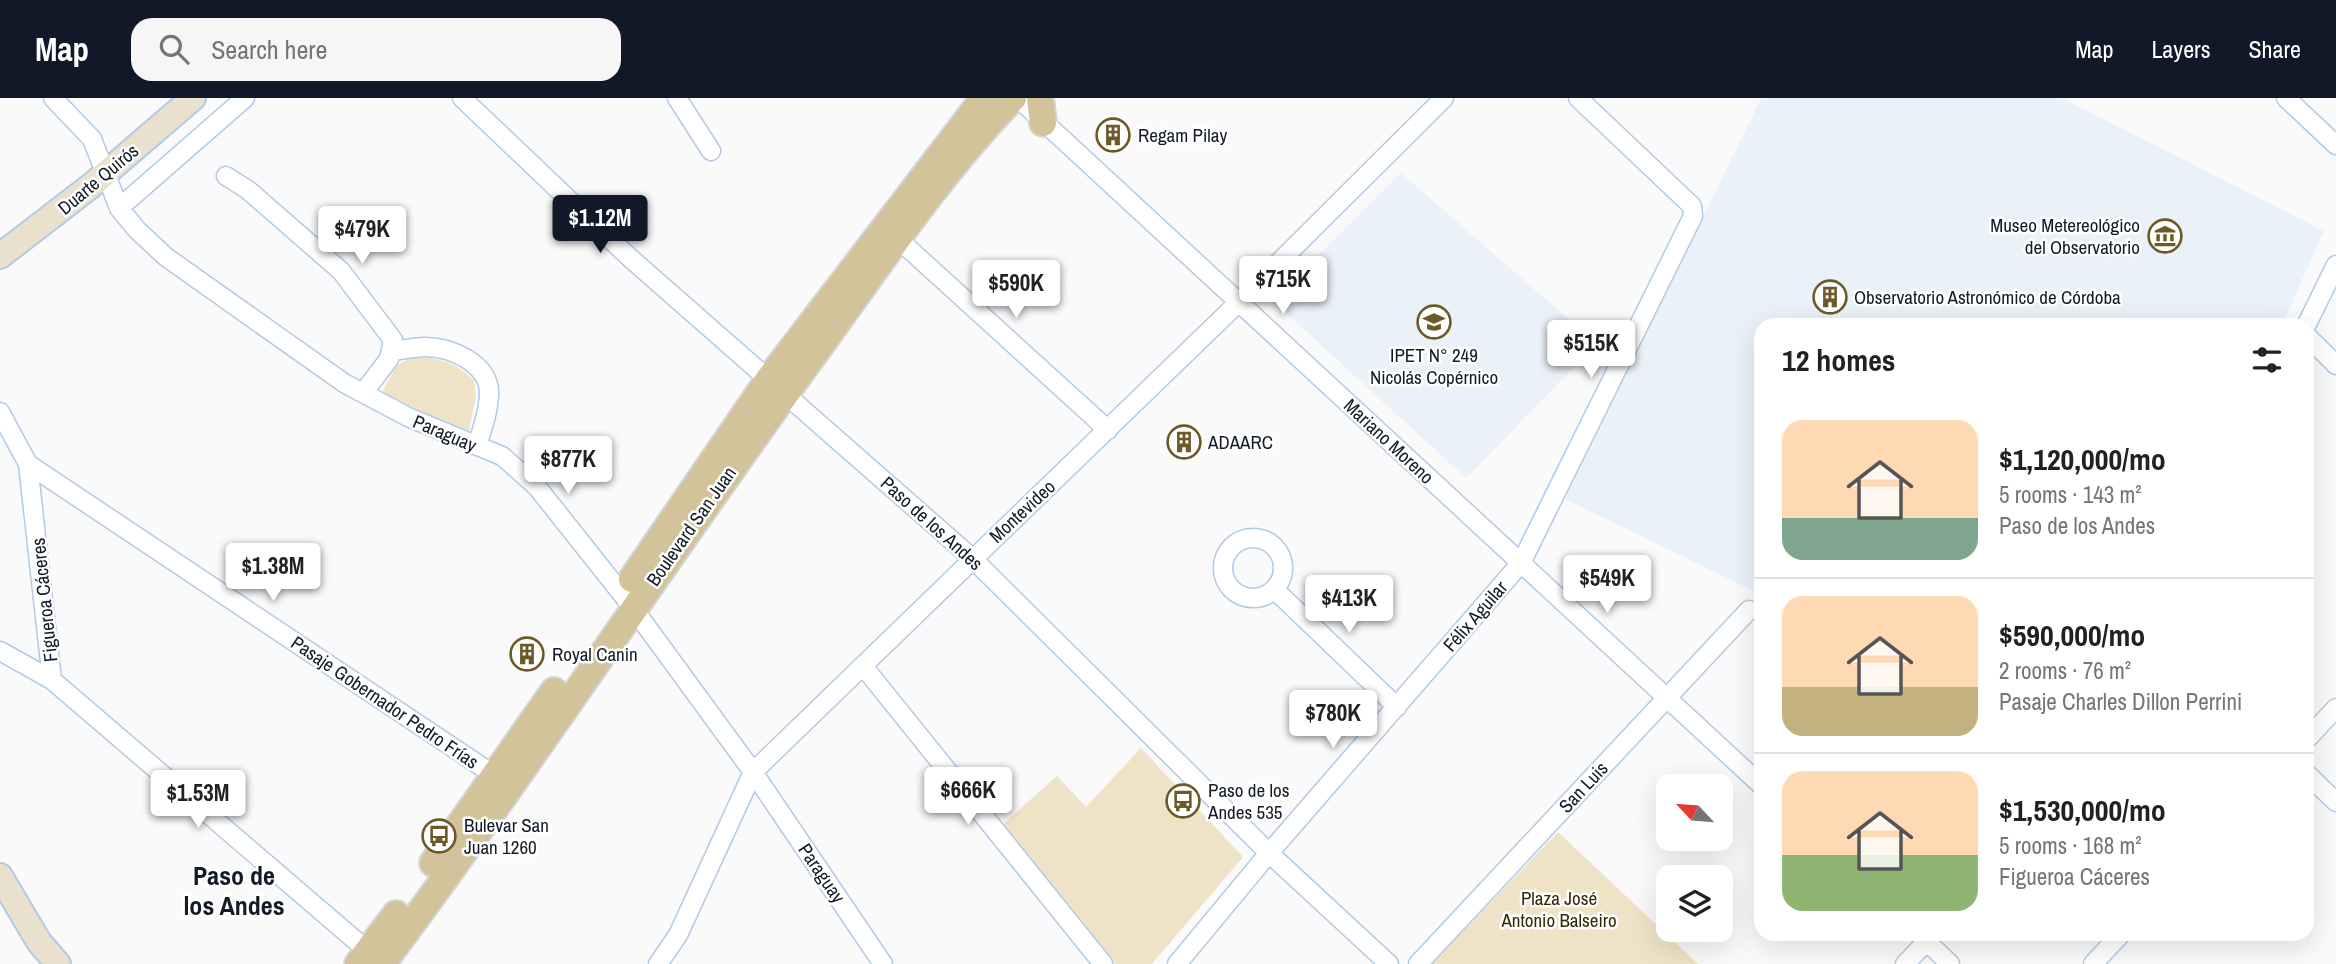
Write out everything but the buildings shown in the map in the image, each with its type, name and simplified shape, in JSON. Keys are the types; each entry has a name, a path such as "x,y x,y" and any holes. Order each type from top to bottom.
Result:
{"main road":[{"name":"Duarte Quirós","path":"3,253 107,172 192,98"},
{"name":"Boulevard San Juan","path":"373,961 503,782 777,386 984,98"},
{"name":"Boulevard San Juan","path":"777,386 988,124 1015,98"},
{"path":"0,876 39,942 58,964"}],"street":[{"name":"Paraguay","path":"53,98 92,139 119,208 137,230 166,257 363,393 408,417 502,456 518,468 628,601 753,772 883,964"},
{"path":"119,208 245,98"},
{"name":"Paso de los Andes","path":"462,98 629,257 972,558 1269,853 1389,964"},
{"path":"677,98 711,151"},
{"name":"Mariano Moreno","path":"1015,98 1041,110 1240,301 1754,778"},
{"name":"Montevideo","path":"658,964 678,935 753,772 972,558 1108,430 1444,98"},
{"name":"Félix Aguilar","path":"1177,964 1269,853 1521,563 1693,216 1692,206 1578,98"},
{"path":"2286,98 2336,145"},
{"path":"226,176 248,190 341,271 393,340 393,351 363,393"},
{"path":"898,239 1108,430"},
{"path":"2310,318 2336,265"},
{"path":"2314,343 2336,365"},
{"path":"393,351 424,347 444,349 462,356 480,370 489,394 477,446"},
{"name":"Pasaje Gobernador Pedro Frías","path":"0,412 28,464 503,782"},
{"name":"Figueroa Cáceres","path":"28,464 52,680 373,961"},
{"path":"1275,590 1397,707"},
{"name":"San Luis","path":"1418,964 1749,610"},
{"path":"0,651 52,680"},
{"path":"863,666 1103,964"},
{"path":"2314,731 2336,708"},
{"path":"2314,781 2336,802"},
{"path":"1905,964 1924,941"},
{"path":"1931,941 1951,964"},
{"path":"2093,964 2114,941"}],"shaded area":[{"path":"1761,98 2062,98 2324,231 2285,318 1754,318 1754,591 1565,499"},
{"name":"IPET N° 249 Nicolás Copérnico","path":"1401,173 1597,344 1466,478 1273,301"}],"green space":[{"path":"414,357 446,362 474,380 476,397 468,434 382,392 397,365"},
{"path":"1141,748 1243,857 1152,964 1115,964 1001,826 1057,776 1086,807"},
{"name":"Plaza José Antonio Balseiro","path":"1558,832 1656,924 1656,942 1675,942 1698,964 1431,964"}],"place":[{"name":"Regam Pilay","path":"1113,135"},
{"name":"Museo Metereológico del Observatorio","path":"2165,236"},
{"name":"Observatorio Astronómico de Córdoba","path":"1830,297"},
{"name":"IPET N° 249 Nicolás Copérnico","path":"1434,322"},
{"name":"ADAARC","path":"1184,442"},
{"name":"Royal Canin","path":"527,654"},
{"name":"Paso de los Andes 535","path":"1183,801"},
{"name":"Bulevar San Juan 1260","path":"439,836"}],"district":[{"name":"Paso de los Andes","path":"234,890"}]}
